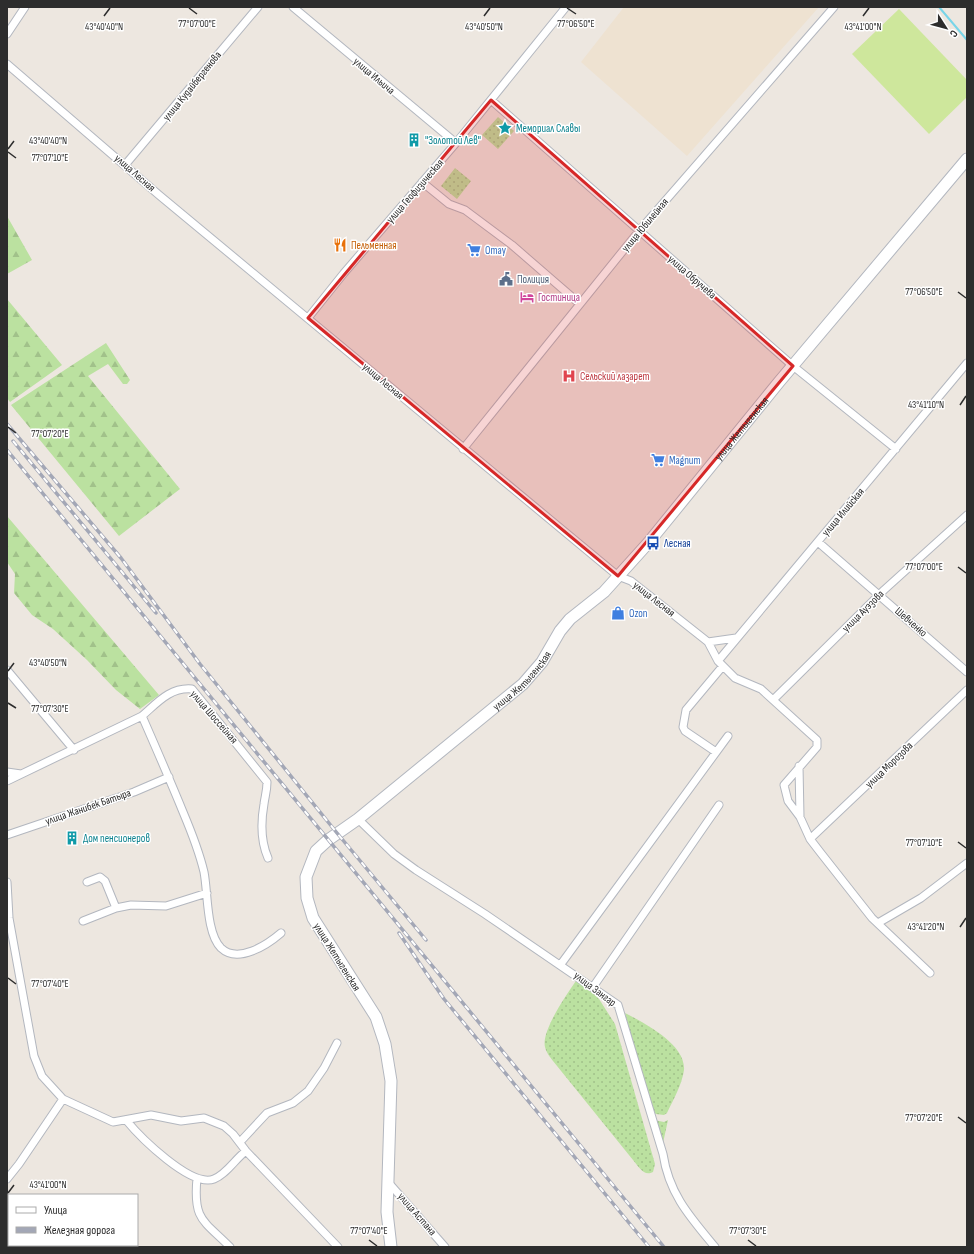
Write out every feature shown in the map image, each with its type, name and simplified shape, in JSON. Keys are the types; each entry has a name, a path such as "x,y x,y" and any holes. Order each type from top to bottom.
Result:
{"main road":[{"name":"улица Жетыгенская","path":"391,1247 387,1212 391,1081 385,1044 376,1017 313,918 307,898 306,877 316,851 328,840 358,819 523,684 542,662 560,631 570,619 604,592 649,542 793,366 967,159"}],"street":[{"path":"7,34 25,7"},
{"name":"улица Кудайбергенова","path":"125,165 258,7"},
{"name":"улица Ильича","path":"293,7 456,143"},
{"name":"улица Геофизическая","path":"308,318 344,272 456,143 566,7"},
{"name":"улица Юбилейная","path":"463,448 639,231 834,7"},
{"name":"улица Лесная","path":"7,64 125,165 618,576 631,581 708,642 720,664 737,680 761,689 774,700"},
{"name":"улица Обручева","path":"491,100 793,366 896,449"},
{"path":"422,182 449,204 465,210 512,246 580,304"},
{"name":"улица Илийская","path":"716,752 685,731 682,727 686,710 720,664 736,638 967,363"},
{"name":"улица Ауэзова","path":"774,700 879,595 967,515"},
{"name":"Шевченко","path":"818,542 967,672"},
{"path":"708,642 736,638"},
{"path":"7,670 74,750"},
{"name":"улица Шоссейная","path":"142,716 168,694 176,690 192,689 267,782 262,826 265,852 268,858"},
{"name":"улица Морозова","path":"810,839 967,690"},
{"path":"774,700 818,742 817,747 784,785 788,801 800,817 810,839 878,923 930,973"},
{"path":"7,781 142,716 194,840 203,870 212,926 216,940 221,948 228,953 238,955 257,949 273,940 281,933"},
{"path":"561,964 728,736"},
{"path":"799,766 800,817"},
{"path":"7,772 22,774"},
{"name":"улица Жанибек Батыра","path":"7,835 134,792 168,777"},
{"path":"593,987 719,805"},
{"name":"улица Зангар","path":"358,819 388,848 416,870 561,964 618,1005 663,1154 666,1174 678,1200 714,1247"},
{"path":"878,923 921,898 967,863"},
{"path":"87,882 96,878 102,878 105,881 116,908"},
{"path":"7,882 9,918 34,1056 42,1076 63,1099 113,1122 151,1115 181,1121 204,1118 224,1126 338,1247"},
{"path":"83,921 116,908 131,905 166,906 207,893"},
{"path":"240,1142 267,1112 293,1103 304,1095 324,1068 337,1043"},
{"path":"7,1179 19,1164 63,1099"},
{"path":"126,1120 148,1144 175,1167 197,1178 212,1180 222,1174 239,1156 246,1151"},
{"path":"197,1178 196,1203 199,1215 206,1224 230,1247"},
{"name":"улица Астана","path":"388,1182 445,1247"}],"highlighted area":[{"path":"491,100 793,366 618,576 308,318"}],"shaded area":[{"path":"624,7 819,7 687,156 581,62"}],"green space":[{"path":"899,9 967,80 967,97 929,134 852,54"},
{"path":"498,117 514,131 498,149 482,135"},
{"path":"455,168 471,181 457,199 441,186"},
{"path":"7,216 32,260 7,274"},
{"path":"7,299 62,365 10,402 7,398"},
{"path":"106,343 130,380 127,384 123,384 108,364 88,376 180,489 119,536 11,405"},
{"path":"7,516 159,695 140,709 116,690 87,660 53,629 32,615 14,593 15,574 7,562"},
{"path":"576,981 589,989 599,999 615,1024 655,1164 653,1172 647,1173 640,1168 546,1051 545,1040 547,1032 561,1003"},
{"path":"625,1013 643,1022 671,1043 683,1060 684,1070 681,1081 667,1113 664,1115 656,1114 652,1111"},
{"path":"654,1120 664,1122 668,1120 663,1143"}],"waterway":[{"path":"939,7 967,40"}],"railway":[{"path":"7,424 121,558 200,664 426,940"},
{"path":"13,441 156,613"},
{"path":"7,450 664,1247"},
{"path":"399,933 444,999 649,1247"}],"place":[{"name":"Мемориал Славы","path":"505,128"},
{"name":"\"Золотой Лев\"","path":"414,140"},
{"name":"Пельменная","path":"340,245"},
{"name":"Отау","path":"474,250"},
{"name":"Полиция","path":"506,279"},
{"name":"Гостиница","path":"527,297"},
{"name":"Сельский лазарет","path":"569,376"},
{"name":"Magnum","path":"658,460"},
{"name":"Лесная","path":"653,543"},
{"name":"Ozon","path":"618,613"},
{"name":"Дом пенсионеров","path":"72,838"}]}
